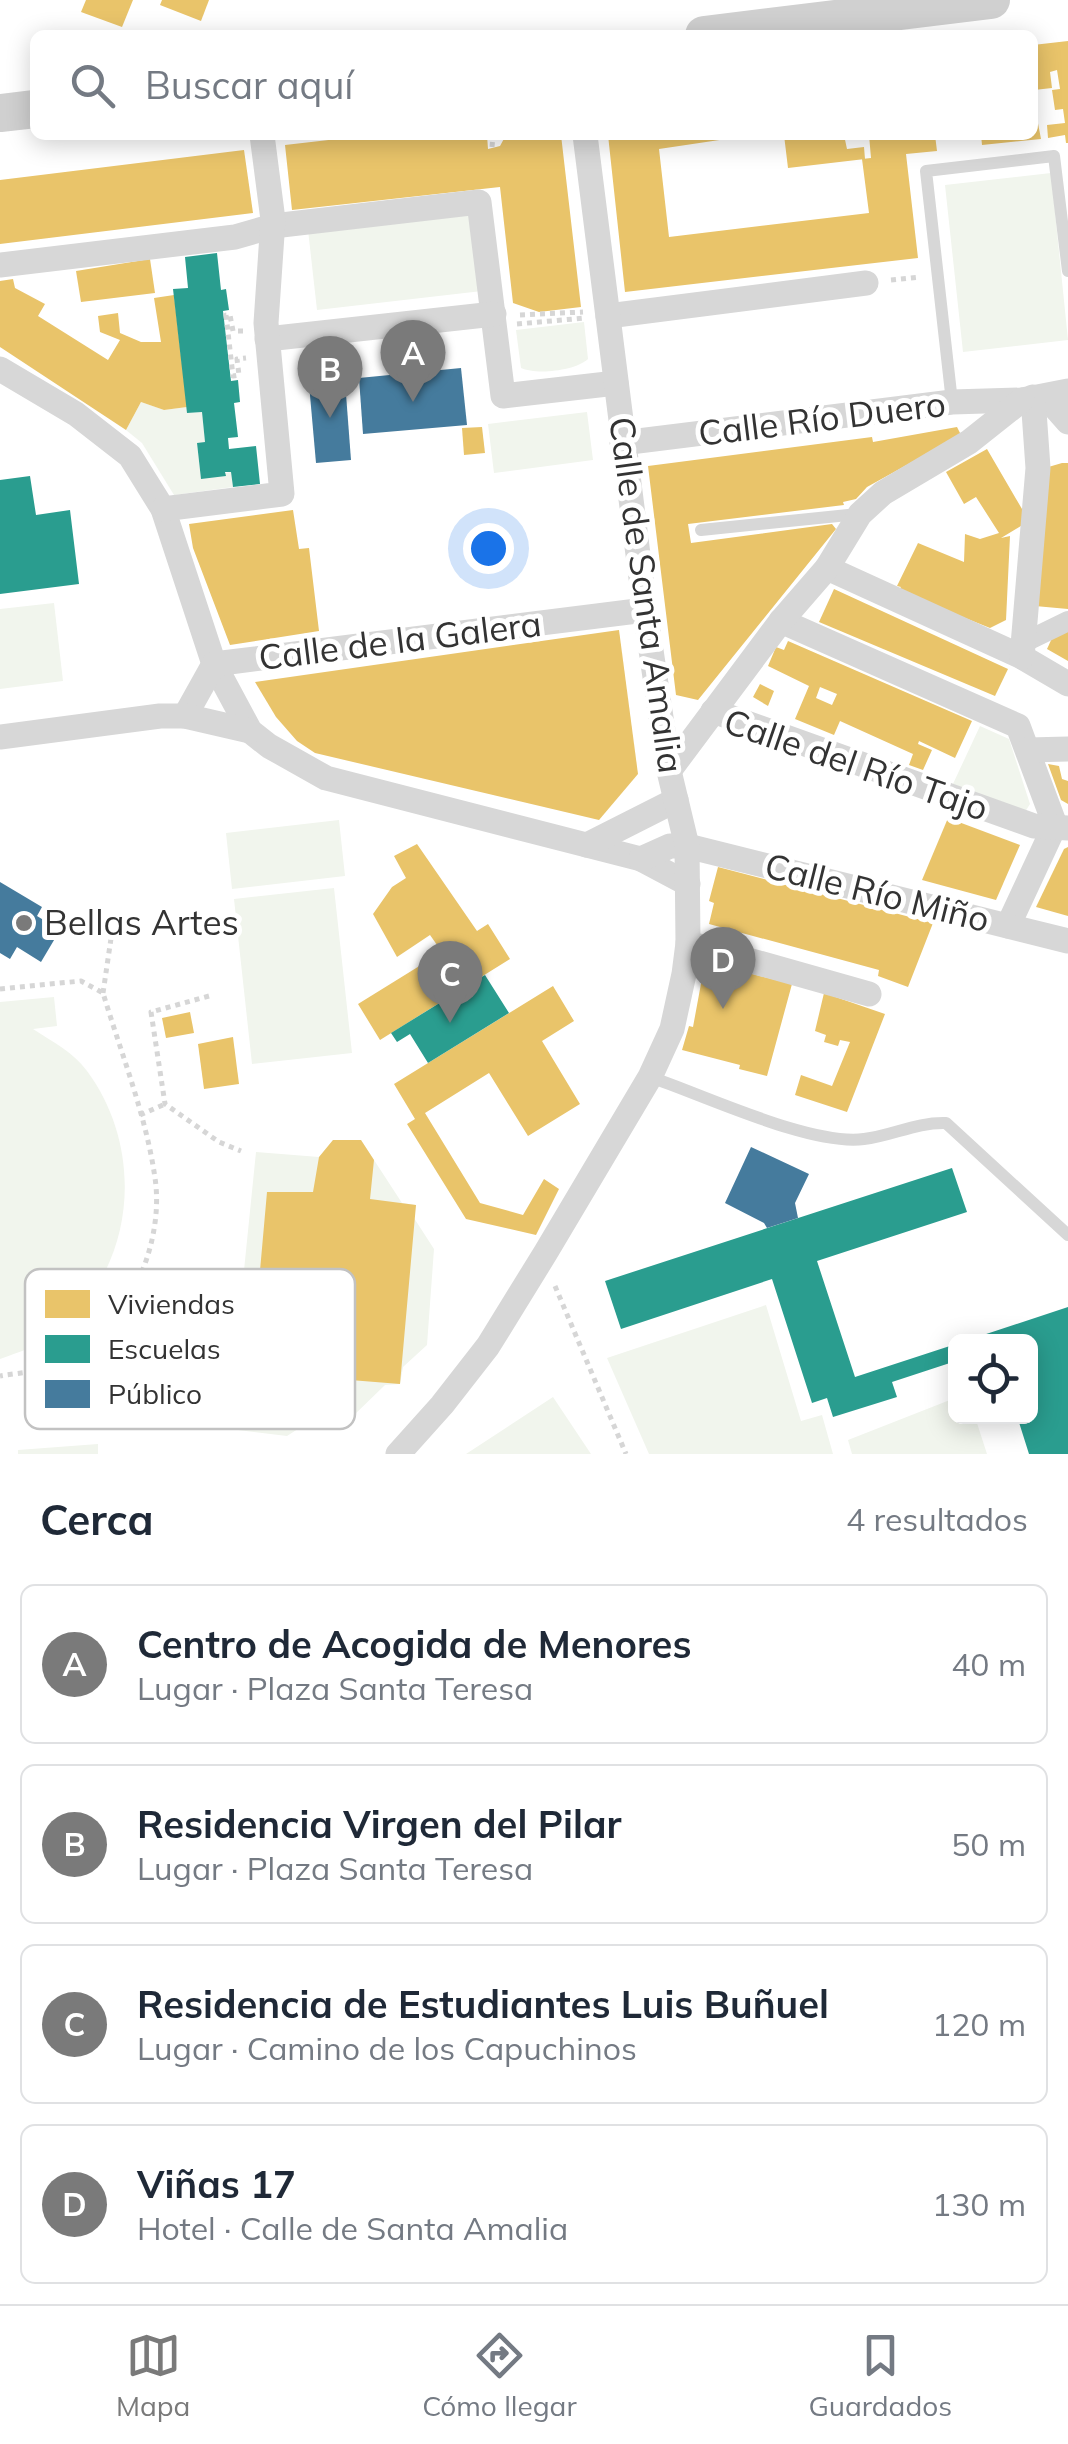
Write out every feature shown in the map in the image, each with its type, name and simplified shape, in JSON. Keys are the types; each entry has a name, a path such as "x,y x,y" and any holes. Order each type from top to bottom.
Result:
{"main road":[{"path":"728,30 818,11 991,0"},
{"path":"0,113 30,110"}],"street":[{"path":"163,508 282,494 266,330 272,226 263,140"},
{"name":"Calle de Santa Amalia","path":"398,1454 465,1376 516,1300 650,1077 679,1002 688,942 686,846 669,771 616,384 598,317 585,140"},
{"path":"0,265 235,237 272,226 479,202 498,314 503,396 616,384"},
{"path":"598,317 866,283"},
{"path":"266,330 498,314"},
{"path":"0,369 76,414 130,456 163,508 214,664 250,731"},
{"path":"1042,396 1068,422"},
{"path":"713,711 780,621 827,568 860,514 883,492 1042,396"},
{"path":"1024,650 1042,396"},
{"name":"Calle Río Duero","path":"622,443 952,402 1042,396"},
{"path":"827,568 1024,650 1068,684"},
{"name":"Calle de la Galera","path":"184,716 214,664 646,610"},
{"path":"780,621 1018,726 1062,826 1008,926"},
{"path":"1024,650 1068,621"},
{"name":"Calle del Río Tajo","path":"669,771 713,711 1034,826 1062,826"},
{"path":"0,737 131,719 184,716 250,731 278,752 326,778 642,859 688,884"},
{"path":"1028,750 1068,749"},
{"path":"587,845 676,800"},
{"path":"642,859 670,846 686,846"},
{"name":"Calle Río Miño","path":"686,846 1068,941"},
{"path":"688,942 869,994"}],"lane":[{"path":"952,402 926,171 1054,156 1068,272"},
{"path":"701,530 860,514"},
{"path":"650,1077 800,1132 862,1140 928,1122 946,1122 1068,1236"}],"path":[{"path":"492,147 493,140"},
{"path":"498,314 539,317 586,312 598,317"},
{"path":"498,314 598,317"},
{"path":"236,345 229,346 226,316 230,315 232,332 266,330"},
{"path":"114,918 103,993 156,1180 154,1232 142,1269"},
{"path":"0,989 81,981 103,993"},
{"path":"210,996 151,1012 165,1104 219,1142 242,1151"},
{"path":"140,1114 165,1104"},
{"path":"516,1300 550,1275 626,1454"},
{"path":"0,1376 25,1371"}],"shaded area":[{"path":"1051,173 1068,340 963,352 945,185"},
{"path":"473,211 482,291 317,310 308,230"},
{"path":"584,322 588,359 555,371 521,368 516,330"},
{"path":"141,402 164,410 187,407 188,413 202,412 205,442 197,444 201,478 231,472 233,487 174,495 142,443 126,430"},
{"path":"587,412 593,460 494,473 488,424"},
{"path":"54,603 63,681 0,689 0,609"},
{"path":"980,726 1009,739 1030,804 1025,812 952,786"},
{"path":"339,820 345,876 232,889 226,833"},
{"path":"334,888 352,1053 252,1064 234,899"},
{"path":"54,997 57,1026 33,1029 81,1064 106,1103 119,1137 124,1209 105,1269 25,1269 25,1350 0,1359 0,1002"},
{"path":"333,1140 361,1140 402,1203 416,1205 414,1218 434,1249 427,1345 403,1367 400,1384 385,1385 355,1414 355,1269 244,1269 256,1152 319,1157"},
{"path":"766,1305 801,1421 822,1415 833,1454 649,1454 607,1358"},
{"path":"553,1397 591,1454 466,1454"},
{"path":"948,1401 948,1424 977,1424 987,1454 852,1454 848,1440"},
{"path":"238,1429 298,1429 287,1436"},
{"path":"98,1444 98,1454 18,1454 18,1450"}],"building: Viviendas":[{"path":"86,0 133,0 122,27 81,12"},
{"path":"162,0 209,0 201,21 160,5"},
{"path":"1068,41 1068,143 1065,135 1048,138 1047,125 1065,123 1063,109 1055,110 1052,90 1060,89 1057,70 1050,72 1052,88 1038,90 1038,44"},
{"path":"328,140 487,140 488,149 500,146 503,140 562,140 581,307 539,312 513,303 500,187 292,210 285,145"},
{"path":"609,140 719,140 659,149 669,237 869,213 862,159 871,158 869,140 936,140 937,151 906,154 918,258 625,292"},
{"path":"785,140 845,140 847,149 864,147 865,159 788,168"},
{"path":"982,140 1031,140 982,145"},
{"path":"244,150 253,213 0,244 0,180"},
{"path":"150,259 155,293 81,302 76,271"},
{"path":"13,279 15,288 45,304 38,316 108,360 120,340 100,332 98,316 118,313 120,333 141,342 161,342 154,298 174,295 187,407 164,410 141,402 126,430 0,347 0,281"},
{"path":"482,427 485,453 464,455 462,428"},
{"path":"957,427 961,435 867,487 844,505 688,524 691,543 832,524 836,529 698,700 676,695 648,466 872,437 873,442"},
{"path":"987,449 1029,521 1001,538 1010,536 1006,620 990,628 898,591 901,587 897,586 918,543 964,562 965,534 980,539 999,533 976,497 964,504 946,472"},
{"path":"1068,463 1068,609 1035,606 1045,468"},
{"path":"293,510 299,549 309,548 319,631 230,645 193,548 189,524"},
{"path":"834,589 1008,669 995,696 819,622"},
{"path":"1068,629 1068,661 1047,649 1053,636"},
{"path":"619,630 638,774 599,820 315,753 297,741 276,717 255,682"},
{"path":"788,641 972,721 955,758 919,741 918,744 932,750 923,770 909,765 913,754 840,721 834,735 795,719 809,686 768,666 776,647 784,650","holes":["820,687 837,694 832,705 816,698"]},
{"path":"760,684 774,691 768,706 753,697"},
{"path":"1048,764 1059,766 1062,779 1068,781 1068,804 1061,800"},
{"path":"948,818 1020,845 996,900 922,880"},
{"path":"417,844 477,931 488,924 510,959 380,1040 358,1004 442,952 430,935 397,957 373,914 392,887 406,878 394,856"},
{"path":"1068,847 1068,916 1036,907"},
{"path":"718,867 933,923 908,987 878,976 879,970 709,924 714,903 709,901"},
{"path":"705,962 792,984 767,1076 682,1050 689,1026 693,1027"},
{"path":"553,986 574,1021 542,1041 580,1104 528,1136 489,1073 425,1113 480,1203 523,1215 544,1179 559,1189 536,1235 466,1219 407,1124 415,1119 394,1084"},
{"path":"824,993 885,1014 847,1112 795,1095 801,1075 832,1086 850,1042 840,1040 838,1046 824,1042 826,1035 815,1031"},
{"path":"190,1012 194,1033 166,1038 162,1018"},
{"path":"233,1037 239,1084 204,1089 198,1044"},
{"path":"333,1140 361,1140 374,1160 370,1199 416,1205 400,1384 355,1380 355,1269 260,1269 267,1192 313,1192 319,1157"}],"building: Escuelas":[{"path":"217,253 221,290 226,289 229,310 223,311 231,381 238,380 240,402 234,403 238,437 228,438 229,449 256,446 260,484 233,487 231,472 201,479 197,443 205,442 202,412 187,413 173,289 188,288 185,257"},
{"path":"30,476 36,515 70,510 79,584 0,594 0,480"},
{"path":"485,975 509,1013 428,1063 410,1034 397,1042 391,1033"},
{"path":"952,1168 967,1212 817,1261 855,1377 948,1347 948,1364 892,1382 897,1397 833,1417 827,1398 812,1403 772,1279 621,1329 605,1281"},
{"path":"1068,1307 1068,1454 1029,1454 1020,1424 1038,1424 1038,1334 986,1334"}],"building: Público":[{"path":"461,368 467,425 363,434 359,378"},
{"path":"345,381 351,460 316,463 309,384"},
{"name":"Bellas Artes","path":"0,882 42,907 37,916 60,930 41,962 17,947 10,959 0,953"},
{"path":"751,1147 809,1174 795,1203 798,1218 767,1228 725,1203"}],"place":[{"name":"Centro de Acogida de Menores","path":"413,402"},
{"name":"Residencia Virgen del Pilar","path":"330,418"},
{"name":"Bellas Artes","path":"24,923"},
{"name":"Viñas 17","path":"723,1009"},
{"name":"Residencia de Estudiantes Luis Buñuel","path":"450,1023"}]}
